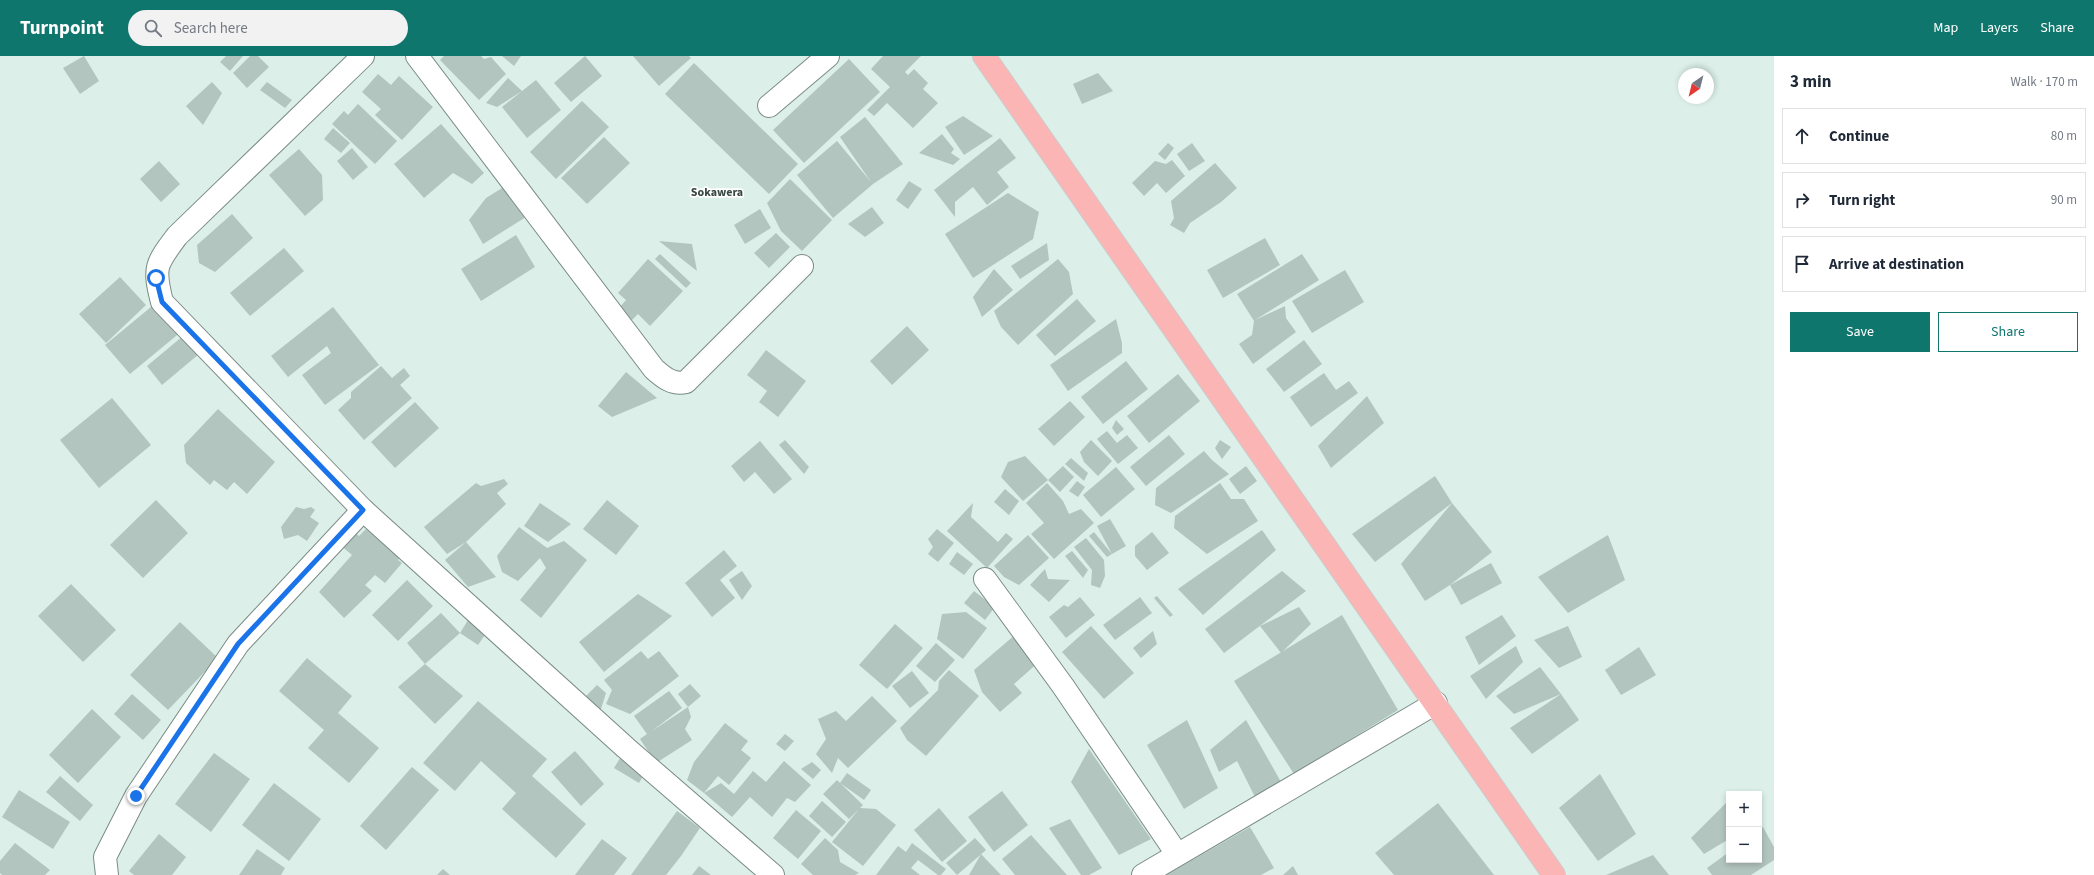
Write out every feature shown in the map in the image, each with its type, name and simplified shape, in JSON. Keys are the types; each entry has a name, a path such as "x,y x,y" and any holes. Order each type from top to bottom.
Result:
{"main road":[{"path":"984,56 1436,703 1554,875"}],"street":[{"path":"363,56 177,236 159,260 156,278 162,302 363,510 626,748 773,875"},
{"path":"417,56 650,363 664,378 677,384 686,382 802,266"},
{"path":"769,106 828,56"},
{"path":"107,875 105,857 136,796 238,644 363,510"},
{"path":"985,579 1063,686 1177,854"},
{"path":"1143,875 1436,703"}],"building":[{"path":"84,56 99,81 80,94 63,68"},
{"path":"226,56 243,56 230,71 220,62"},
{"path":"250,56 258,56 269,67 247,88 233,73"},
{"path":"444,56 481,56 484,59 491,57 506,74 479,100 440,60"},
{"path":"502,56 521,56 514,66"},
{"path":"585,56 602,76 571,102 554,83"},
{"path":"633,56 689,56 691,58 659,86"},
{"path":"883,56 921,56 905,72 908,75 914,69 928,83 923,89 938,103 913,128 887,103 874,116 867,110 890,87 871,69"},
{"path":"849,59 880,92 804,163 773,130"},
{"path":"694,63 798,164 769,194 665,94"},
{"path":"1098,73 1113,91 1082,104 1073,84"},
{"path":"378,74 391,85 399,76 433,107 402,140 375,115 381,109 362,92"},
{"path":"508,78 522,91 497,107 486,103"},
{"path":"536,80 561,110 527,138 502,107"},
{"path":"212,82 222,93 203,125 186,106"},
{"path":"267,82 292,100 285,108 260,90"},
{"path":"582,101 609,127 556,179 530,152"},
{"path":"358,104 397,141 375,164 332,124 344,111 348,115"},
{"path":"963,116 993,136 964,155 945,127"},
{"path":"865,117 903,164 873,184 833,218 797,175 837,141 871,182 840,137"},
{"path":"441,124 484,173 472,184 453,173 424,198 394,164"},
{"path":"333,128 350,143 341,153 324,139"},
{"path":"942,134 954,149 951,153 960,159 953,165 919,153"},
{"path":"604,137 630,163 587,204 561,178"},
{"path":"1000,138 1016,158 997,172 1009,187 987,205 973,187 955,202 955,217 934,190"},
{"path":"1168,143 1174,148 1165,160 1158,154"},
{"path":"1192,143 1205,161 1189,171 1177,154"},
{"path":"352,148 368,167 353,180 337,161"},
{"path":"299,149 322,175 323,200 305,216 269,175"},
{"path":"1172,160 1185,176 1166,193 1157,183 1144,196 1132,183 1155,161 1166,164"},
{"path":"159,161 180,184 161,202 140,179"},
{"path":"1215,163 1237,188 1221,202 1190,223 1184,233 1170,225 1174,218 1171,201"},
{"path":"790,179 832,220 802,251 781,231 767,203"},
{"path":"909,181 922,189 908,209 896,200"},
{"path":"507,185 526,217 483,244 469,220 486,198"},
{"path":"1008,193 1039,212 1033,239 973,278 945,234"},
{"path":"872,207 884,223 865,237 848,224"},
{"path":"760,209 771,228 745,244 734,225"},
{"path":"232,214 253,238 215,272 199,263 197,245"},
{"path":"776,233 790,247 769,268 754,253"},
{"path":"516,235 535,267 481,301 461,269"},
{"path":"1265,238 1280,265 1223,298 1207,270"},
{"path":"659,241 692,244 697,271"},
{"path":"1047,243 1049,260 1020,279 1011,266"},
{"path":"284,248 304,271 250,316 230,293"},
{"path":"660,254 691,283 686,288 655,259"},
{"path":"1302,254 1319,280 1255,320 1285,306 1286,318 1296,332 1253,364 1239,344 1252,335 1254,321 1237,294"},
{"path":"648,259 683,291 650,326 638,314 632,320 619,308 626,300 618,293"},
{"path":"1058,259 1069,272 1073,294 1018,345 1001,327 994,311"},
{"path":"994,269 1013,290 982,317 973,297"},
{"path":"1345,270 1364,302 1312,333 1292,301"},
{"path":"120,277 146,305 106,343 79,314"},
{"path":"1077,299 1096,321 1055,356 1036,335"},
{"path":"157,302 182,331 130,374 105,345"},
{"path":"333,307 379,365 325,405 302,375 331,353 327,346 288,377 271,356"},
{"path":"1116,319 1122,343 1122,353 1068,391 1050,365"},
{"path":"907,326 929,350 892,385 870,361"},
{"path":"183,336 199,354 162,385 147,366"},
{"path":"1304,340 1322,364 1284,392 1266,369"},
{"path":"766,350 806,381 778,417 759,402 767,391 747,375"},
{"path":"1126,361 1148,389 1103,424 1081,397"},
{"path":"381,366 392,378 404,368 410,376 400,385 412,398 364,440 338,410 351,398 351,392"},
{"path":"626,372 657,398 612,417 598,406"},
{"path":"1324,373 1336,390 1349,381 1358,393 1311,427 1290,397"},
{"path":"1178,374 1200,401 1149,443 1127,416"},
{"path":"1367,396 1384,423 1331,468 1318,446"},
{"path":"112,398 151,445 99,488 60,440"},
{"path":"1070,401 1085,417 1054,446 1038,429"},
{"path":"415,402 439,428 395,468 371,442"},
{"path":"218,409 275,462 247,494 234,482 227,490 214,480 210,485 186,463 184,445"},
{"path":"1116,420 1124,429 1117,435 1112,428"},
{"path":"1107,431 1117,443 1127,435 1138,448 1118,464 1097,439"},
{"path":"1169,435 1185,454 1146,486 1130,467"},
{"path":"785,440 809,467 804,474 779,445"},
{"path":"1091,440 1112,461 1098,476 1084,462 1080,452"},
{"path":"1220,440 1231,447 1222,459 1215,448"},
{"path":"760,441 792,479 774,494 755,472 744,482 731,466"},
{"path":"1204,451 1212,460 1229,474 1171,513 1155,505 1156,488"},
{"path":"1025,456 1048,480 1023,501 1001,477 1008,462"},
{"path":"1071,458 1088,473 1084,481 1065,464"},
{"path":"1063,466 1074,477 1060,492 1048,480"},
{"path":"1246,466 1257,481 1240,494 1229,479"},
{"path":"1116,467 1135,489 1101,517 1083,495"},
{"path":"1435,476 1452,503 1375,562 1352,534"},
{"path":"504,479 508,484 497,493 506,504 466,542 447,554 424,527 476,483 481,486"},
{"path":"1077,481 1085,487 1078,497 1069,491"},
{"path":"1047,483 1063,501 1069,514 1081,509 1094,523 1054,559 1031,534 1044,523 1026,503"},
{"path":"1220,483 1231,499 1244,499 1258,521 1207,554 1174,528 1175,516"},
{"path":"1005,489 1019,501 1009,515 994,502"},
{"path":"156,500 188,533 143,578 110,545"},
{"path":"607,500 639,526 616,555 583,529"},
{"path":"540,503 571,524 548,542 524,526"},
{"path":"973,503 971,517 998,542 1006,533 1013,539 987,568 947,531"},
{"path":"1452,503 1492,552 1450,585 1425,601 1401,564"},
{"path":"296,507 304,509 311,507 315,510 310,517 319,523 307,541 298,535 284,539 281,527"},
{"path":"1110,519 1126,546 1112,554 1097,526"},
{"path":"519,527 547,548 564,541 587,560 541,618 520,600 546,568 540,558 518,581 502,572 497,556"},
{"path":"352,529 359,536 366,529 389,549 393,544 404,553 398,560 402,563 385,583 375,575 365,585 372,591 344,618 319,592 352,555 339,544"},
{"path":"937,529 954,543 938,562 928,554 933,547 928,539"},
{"path":"1262,530 1276,550 1203,615 1178,589"},
{"path":"1094,532 1112,554 1107,557 1089,536"},
{"path":"1152,532 1169,553 1147,570 1135,556 1135,546"},
{"path":"1028,535 1049,558 1019,585 1004,577 994,566"},
{"path":"1608,535 1625,580 1568,613 1538,577"},
{"path":"1086,538 1104,560 1105,576 1100,588 1091,585 1092,570 1074,547"},
{"path":"466,542 496,577 468,587 445,560"},
{"path":"724,550 737,566 720,580 735,598 712,617 685,583"},
{"path":"1072,551 1088,570 1083,578 1065,556"},
{"path":"957,552 973,564 964,575 949,564"},
{"path":"1491,563 1502,583 1461,605 1450,585"},
{"path":"1045,569 1048,579 1070,580 1049,602 1030,585"},
{"path":"742,571 752,586 742,600 729,580"},
{"path":"1282,571 1306,591 1224,653 1205,629"},
{"path":"407,580 433,606 398,641 372,615"},
{"path":"71,584 116,630 83,662 38,616"},
{"path":"974,591 995,607 985,620 964,603"},
{"path":"638,594 672,616 604,672 579,642"},
{"path":"1157,596 1173,615 1170,617 1154,598"},
{"path":"1080,597 1095,615 1066,638 1049,617 1064,605 1068,607"},
{"path":"1140,597 1152,613 1115,640 1103,625"},
{"path":"1299,607 1311,624 1281,653 1260,626"},
{"path":"966,612 987,628 963,659 937,639 942,614"},
{"path":"441,613 460,633 425,664 407,643"},
{"path":"1342,615 1398,710 1294,774 1234,681"},
{"path":"1502,615 1516,636 1479,665 1465,637"},
{"path":"468,620 487,632 478,645 460,633"},
{"path":"180,622 218,658 168,710 130,675"},
{"path":"895,624 923,648 887,689 859,665"},
{"path":"1091,626 1134,673 1104,699 1062,652"},
{"path":"1568,626 1582,657 1559,668 1534,640"},
{"path":"1153,631 1157,644 1141,658 1133,648"},
{"path":"1016,634 1040,661 1014,684 1022,693 1000,712 982,692 974,670"},
{"path":"936,643 955,660 935,682 916,666"},
{"path":"1516,646 1523,662 1486,699 1470,676"},
{"path":"1639,647 1656,675 1621,695 1605,670"},
{"path":"641,651 648,659 659,651 679,676 630,714 606,704 612,690 604,680"},
{"path":"307,658 352,696 338,713 379,748 349,783 308,748 324,730 279,691"},
{"path":"425,664 463,696 435,724 398,687"},
{"path":"1540,667 1561,694 1514,714 1496,696"},
{"path":"949,670 979,696 926,756 907,740 900,728 938,690 939,681"},
{"path":"912,671 929,693 910,708 892,686"},
{"path":"690,684 701,696 688,707 678,694"},
{"path":"597,685 606,693 600,712 585,697"},
{"path":"669,691 682,708 652,731 688,707 691,717 685,729 692,740 656,763 640,739 647,734 634,716"},
{"path":"132,694 161,720 143,740 114,714"},
{"path":"1561,694 1579,720 1532,754 1510,728"},
{"path":"872,696 897,721 848,768 838,758 832,773 816,754 826,739 818,719 836,711 846,721"},
{"path":"478,701 547,759 532,776 586,824 556,858 502,809 516,793 481,761 455,791 423,763"},
{"path":"92,709 121,737 78,783 49,755"},
{"path":"1187,720 1218,788 1184,809 1147,745"},
{"path":"1246,720 1281,782 1255,797 1237,761 1219,772 1210,750"},
{"path":"725,723 748,741 741,750 751,758 729,785 718,776 704,793 687,780 694,762"},
{"path":"785,734 794,741 785,751 776,744"},
{"path":"1089,749 1151,839 1119,855 1071,782"},
{"path":"575,751 604,784 581,806 551,772"},
{"path":"214,753 250,779 211,832 175,804"},
{"path":"622,755 643,776 639,783 614,768"},
{"path":"784,761 811,785 795,802 787,798 772,817 750,797 732,817 704,793 721,783 734,794 753,771 766,782"},
{"path":"812,762 821,770 813,779 801,769"},
{"path":"412,767 439,790 386,850 360,826"},
{"path":"847,773 871,790 864,800 840,783"},
{"path":"1600,774 1636,834 1598,861 1559,808"},
{"path":"60,776 93,805 80,821 46,792"},
{"path":"837,780 863,805 860,808 876,809 896,825 863,866 832,842 859,809 849,819 823,794"},
{"path":"274,783 321,819 289,861 242,825"},
{"path":"19,790 70,822 53,849 2,817"},
{"path":"1002,791 1028,825 994,852 968,817"},
{"path":"822,801 846,822 832,837 809,816"},
{"path":"1438,803 1494,875 1394,875 1375,853"},
{"path":"1726,803 1726,841 1704,854 1691,838"},
{"path":"939,808 967,841 942,862 914,830"},
{"path":"796,810 821,831 798,859 773,838"},
{"path":"677,811 700,828 681,856 666,875 631,875"},
{"path":"1070,819 1102,868 1089,875 1081,875 1049,828"},
{"path":"1250,827 1274,868 1261,875 1166,875"},
{"path":"1763,827 1774,847 1774,860 1751,875 1712,875 1707,868 1726,854 1726,863 1762,863"},
{"path":"159,834 186,857 172,875 134,875 129,871"},
{"path":"1031,835 1067,875 1015,875 1002,859"},
{"path":"825,838 838,850 840,862 859,873 855,875 813,875 801,864"},
{"path":"975,838 986,850 957,875 946,863"},
{"path":"602,839 627,858 614,875 575,875"},
{"path":"15,843 50,870 45,875 2,875 0,873 0,861"},
{"path":"912,843 946,869 941,875 938,875 918,860 911,868 920,875 876,875 898,846 906,852"},
{"path":"257,849 285,868 281,875 239,875"},
{"path":"981,854 1001,875 969,875"},
{"path":"1653,855 1669,875 1606,875"},
{"path":"699,866 711,875 692,875"},
{"path":"1293,866 1298,875 1283,875"},
{"path":"443,869 450,875 437,875"}],"district":[{"name":"Sokawera","path":"717,192"}],"route":[{"path":"136,796 238,644 363,510 162,302 156,278"}]}
